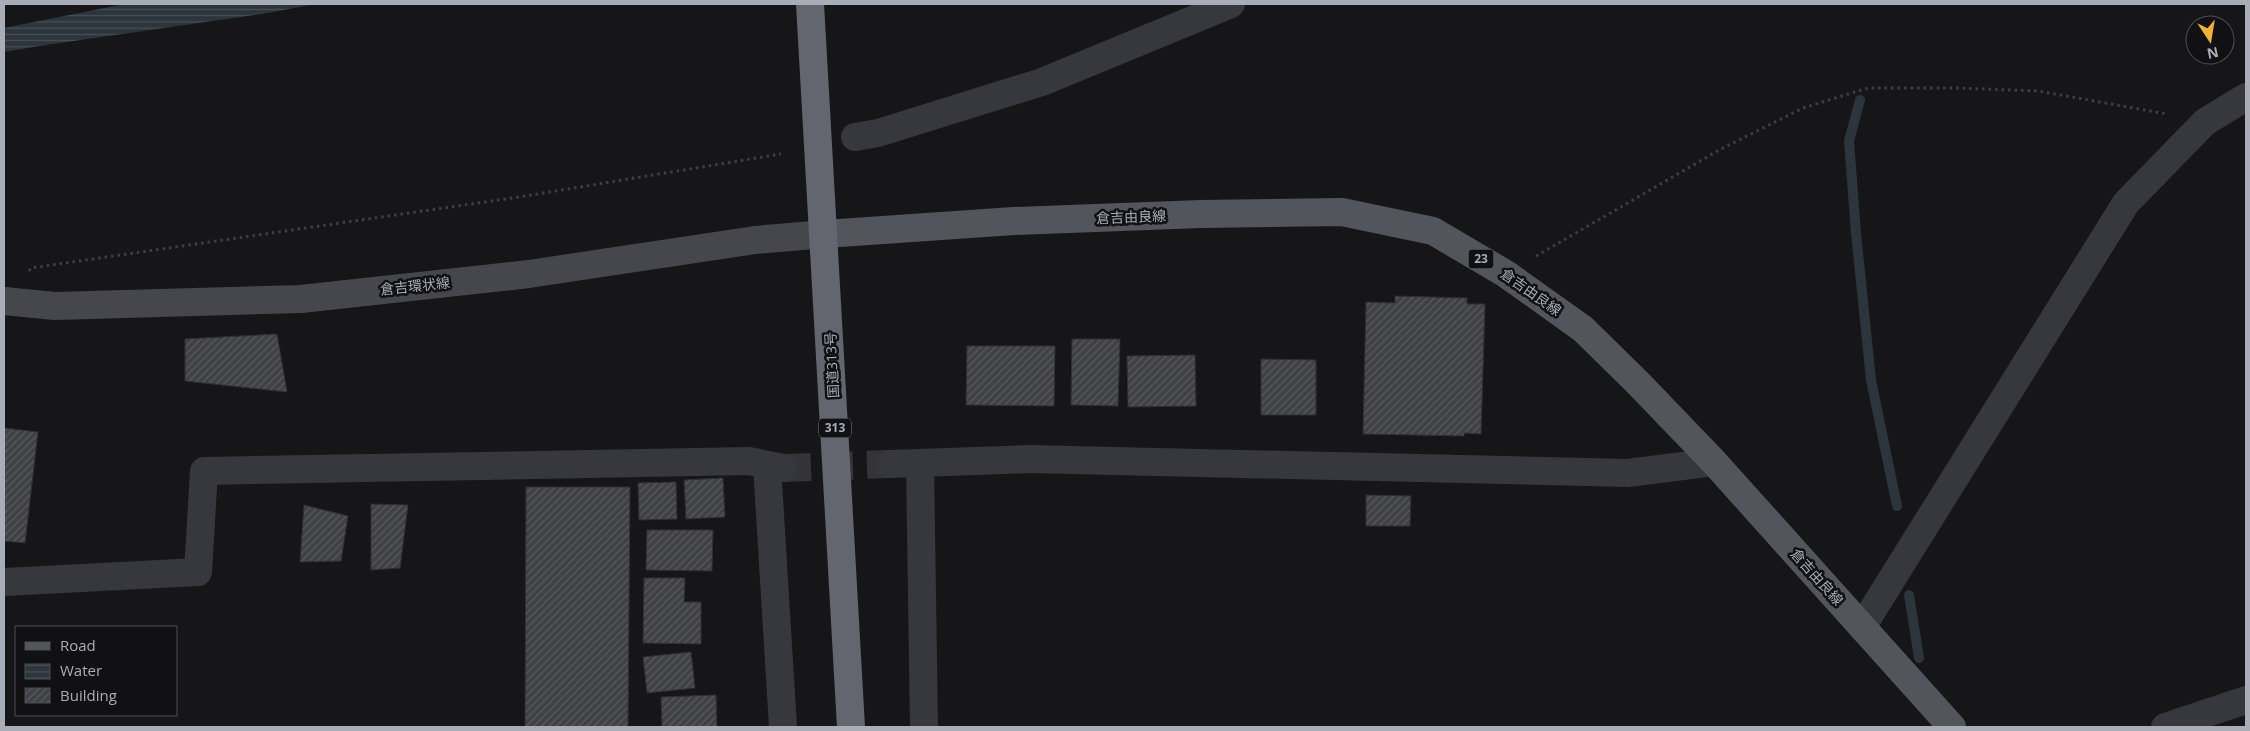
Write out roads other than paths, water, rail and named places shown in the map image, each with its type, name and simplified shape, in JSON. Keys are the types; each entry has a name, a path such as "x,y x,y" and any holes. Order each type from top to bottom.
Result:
{"highway":[{"name":"国道313号","path":"810,4 825,234 851,727"}],"main road":[{"name":"倉吉由良線","path":"825,234 1014,221 1201,214 1342,212 1433,230 1506,274 1583,330 1638,383 1714,462 1952,727"},
{"name":"倉吉環状線","path":"4,301 55,306 301,299 528,274 755,240 825,234"}],"street":[{"path":"854,137 878,133 1042,82 1231,4"},
{"path":"1862,627 2126,203 2205,122 2246,97"},
{"path":"890,464 1030,459 1628,473 1714,462"},
{"path":"4,582 198,572 204,470 749,461 775,466 783,727"},
{"path":"920,464 924,727"},
{"path":"2165,727 2246,700"}],"water":[{"path":"124,4 315,4 262,14 4,52 4,28"}],"waterway":[{"path":"1860,100 1849,141 1856,233 1871,380 1897,506"},
{"path":"1909,595 1919,658"}],"tunnel":[{"path":"783,468 890,464"}]}
